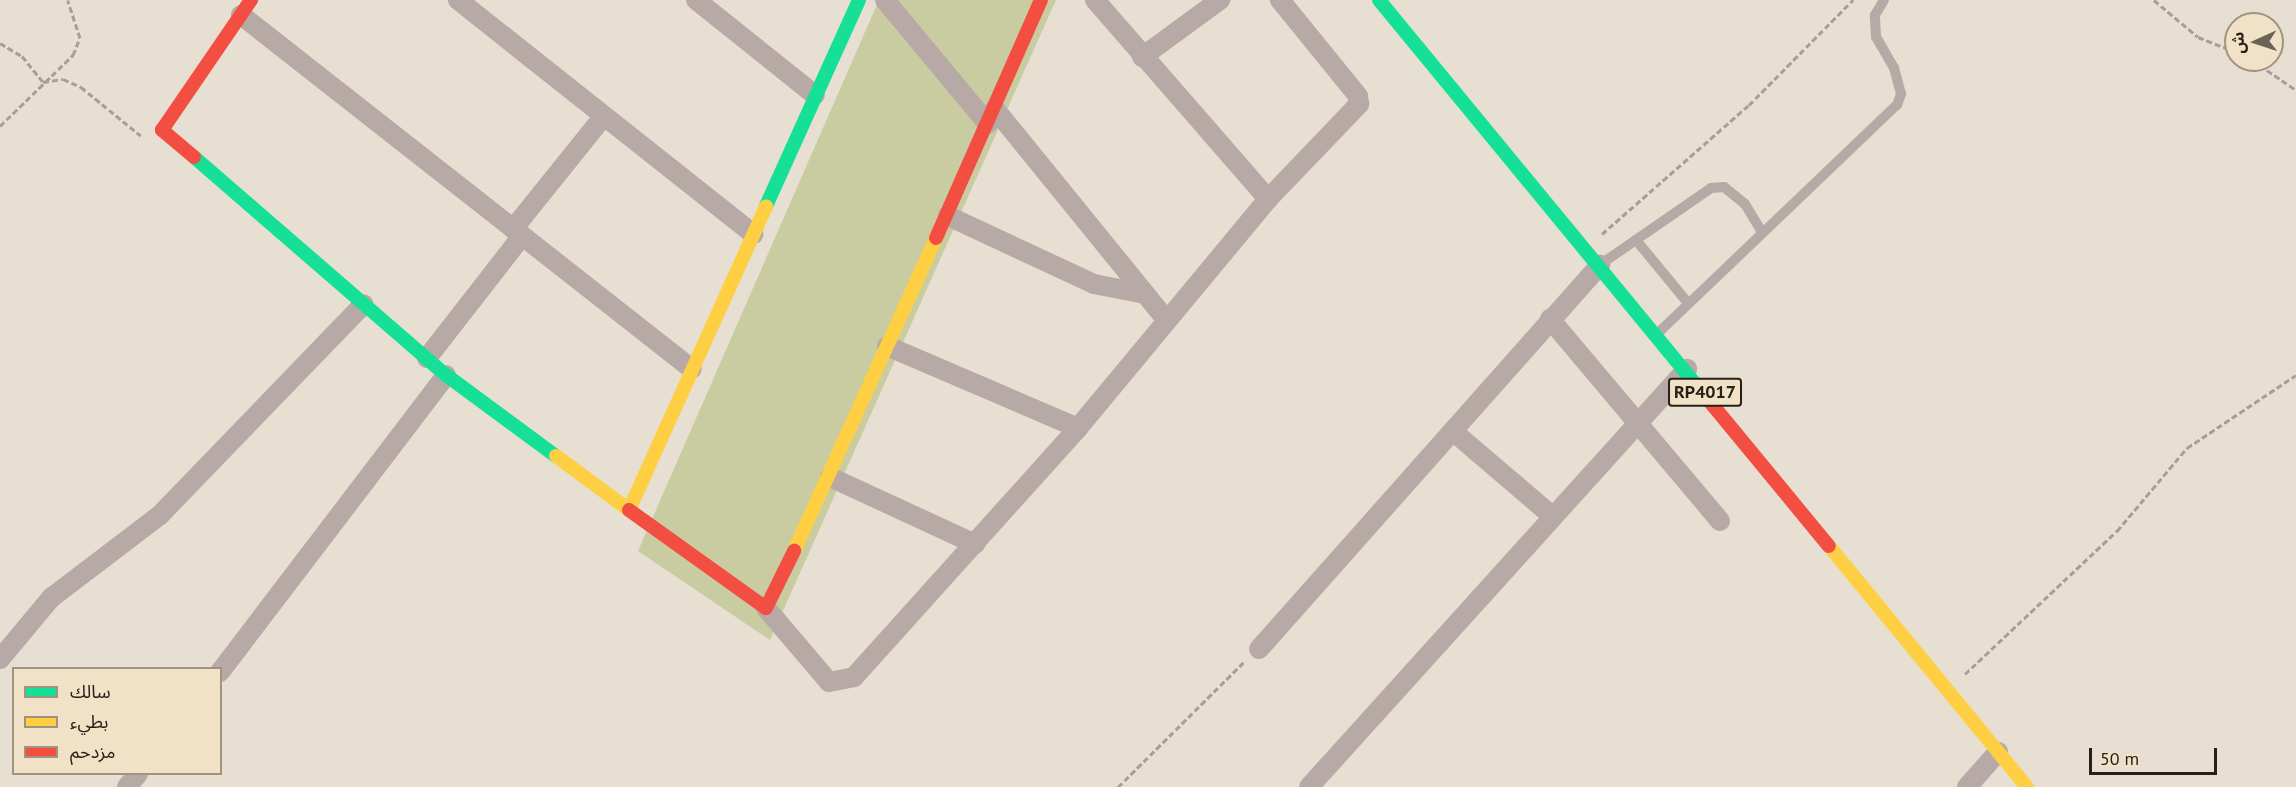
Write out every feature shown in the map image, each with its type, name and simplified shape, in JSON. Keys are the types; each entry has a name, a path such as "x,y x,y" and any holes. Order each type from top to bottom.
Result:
{"street":[{"path":"458,0 753,234"},
{"path":"629,510 859,0"},
{"path":"885,0 992,116 1164,317"},
{"path":"766,608 830,477 887,346 948,216 1041,0"},
{"path":"1095,0 1142,57 1268,199"},
{"path":"1142,57 1220,0"},
{"path":"692,369 518,232 246,7 162,130 446,375 766,608 829,682 847,681 975,544 1078,428 1164,317 1268,199 1359,104 1359,96 1280,0"},
{"name":"RP4017","path":"1379,0 1584,250 1600,265 1687,369 1946,691 2027,787"},
{"path":"703,2 815,95"},
{"path":"427,358 604,116"},
{"path":"948,216 1094,284 1146,294"},
{"path":"1259,649 1455,433 1550,320 1600,265"},
{"path":"0,659 51,598 160,515 364,304"},
{"path":"1550,320 1720,521"},
{"path":"887,346 1078,428"},
{"path":"1309,787 1551,515 1687,369"},
{"path":"222,669 446,375"},
{"path":"1455,433 1551,515"},
{"path":"830,477 975,544"},
{"path":"1967,787 1998,752"},
{"path":"128,787 137,775"}],"lane":[{"path":"1657,333 1897,105 1900,94 1894,68 1876,37 1875,15 1884,0"},
{"path":"1600,265 1711,188 1724,187 1745,204 1762,232"},
{"path":"1636,240 1688,303"}],"path":[{"path":"0,126 43,82 64,66 80,38 69,0"},
{"path":"1584,250 1749,105 1853,0"},
{"path":"2154,0 2198,37 2224,47"},
{"path":"0,43 22,56 43,82"},
{"path":"2270,72 2296,90"},
{"path":"43,82 63,79 81,87 149,141"},
{"path":"1946,691 2117,531 2187,448 2296,375"},
{"path":"1118,787 1259,649"}],"green space":[{"path":"879,0 1056,0 770,640 638,551"}],"traffic: fast":[{"path":"766,206 859,0"},
{"path":"1379,0 1706,397"},
{"path":"194,157 446,375 556,456"}],"traffic: slow":[{"path":"556,456 629,510 766,206"},
{"path":"794,551 936,238"},
{"path":"1829,546 2027,787"}],"traffic: jam":[{"path":"194,157 162,130 251,0"},
{"path":"936,238 1041,0"},
{"path":"1706,397 1829,546"},
{"path":"629,510 766,608 794,551"}]}
